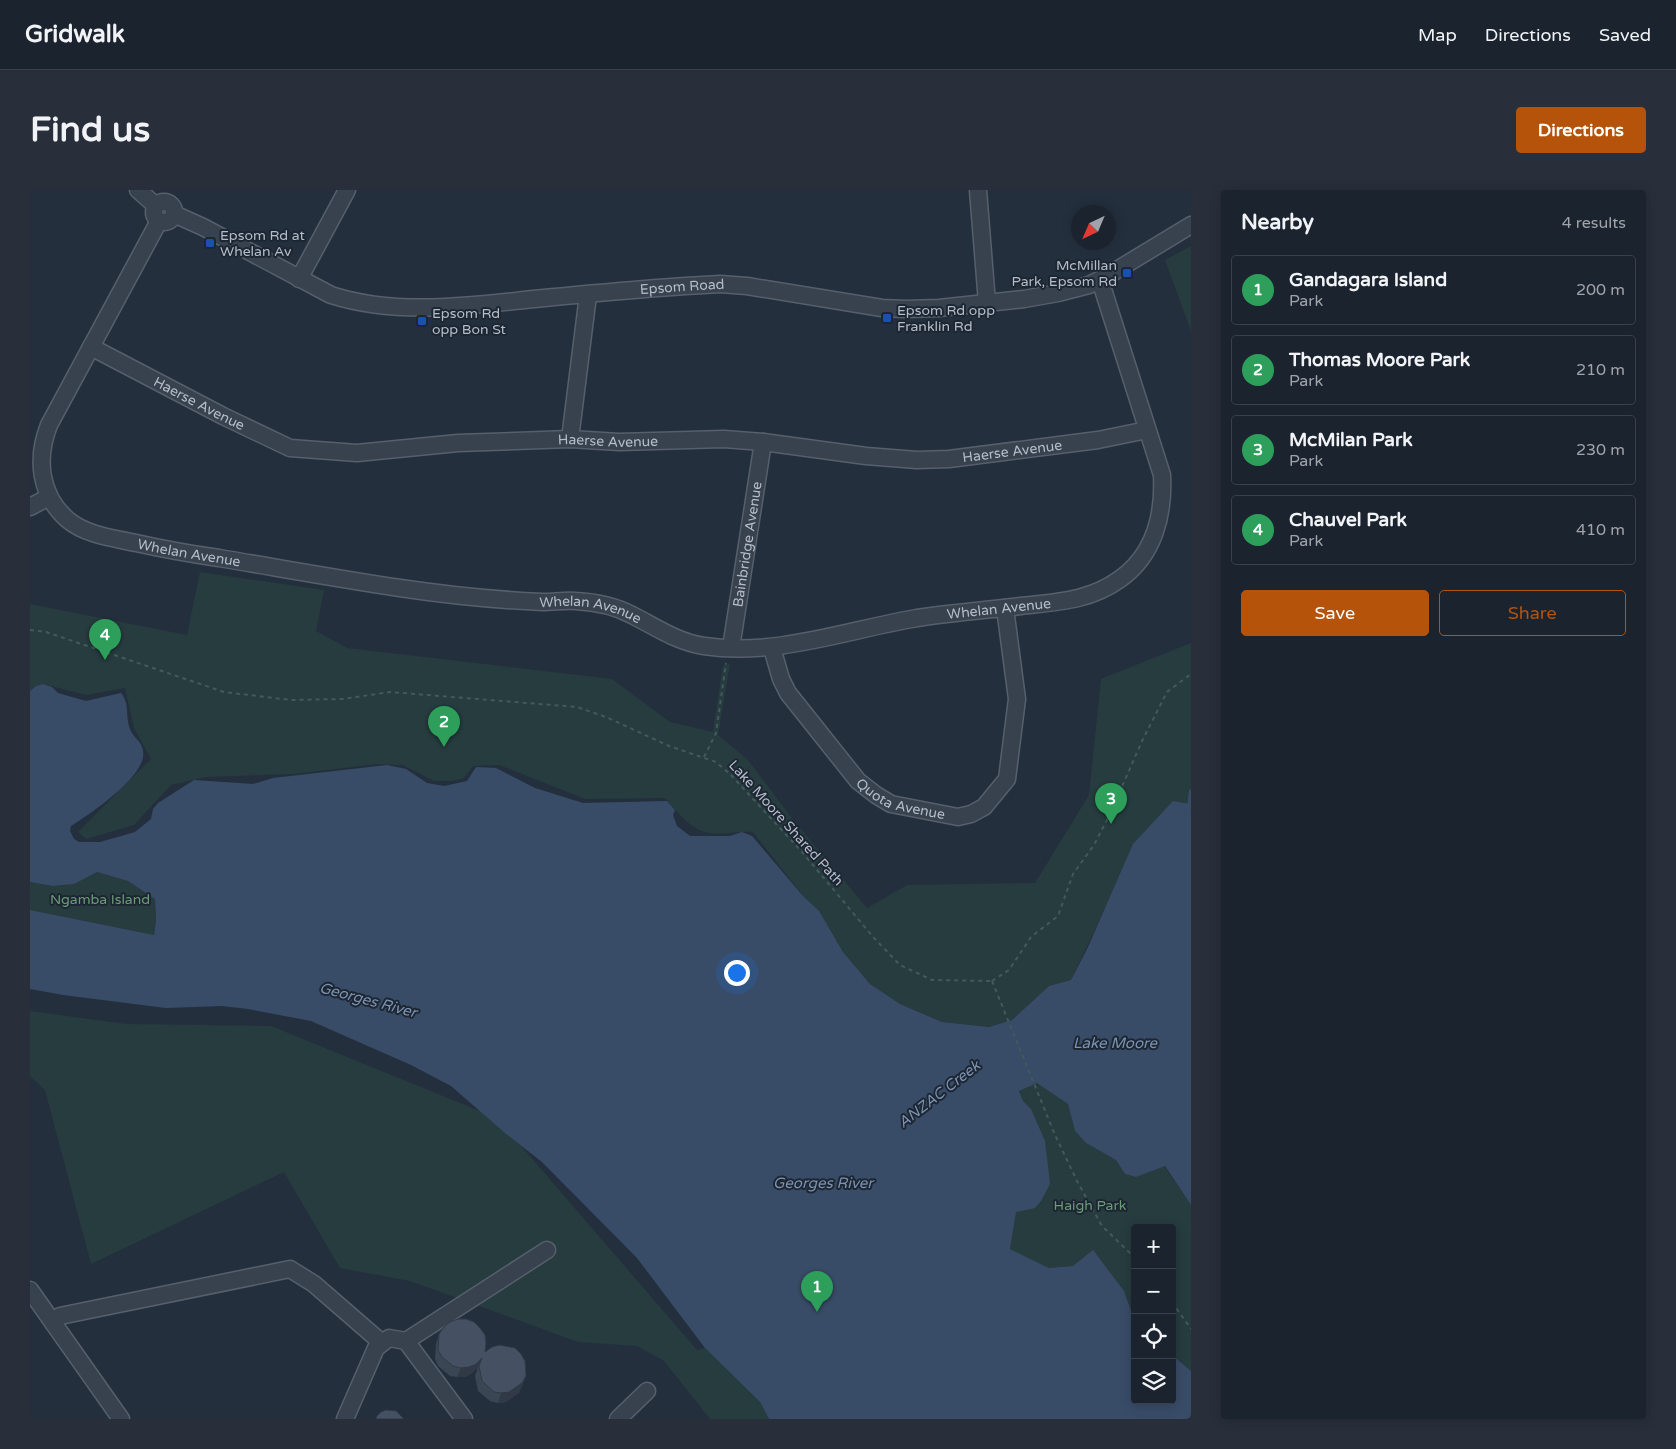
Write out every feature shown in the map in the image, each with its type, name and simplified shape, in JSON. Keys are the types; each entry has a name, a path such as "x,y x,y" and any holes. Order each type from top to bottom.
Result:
{"street":[{"name":"Epsom Road","path":"138,190 163,213 203,227 331,295 379,306 408,308 450,308 720,284 747,286 895,309 926,309 987,303 1078,289 1100,280 1191,225"},
{"path":"299,279 347,190"},
{"path":"978,190 987,303"},
{"name":"Whelan Avenue","path":"163,213 49,425 44,438 41,467 49,497 68,520 103,536 174,551 400,588 512,600 592,602 617,608 686,642 706,646 729,655 918,618 1076,600 1106,588 1121,579 1133,568 1145,554 1154,537 1160,517 1163,494 1162,475 1100,280"},
{"path":"570,439 588,295"},
{"name":"Haerse Avenue","path":"91,347 223,416 290,448 357,453 458,443 570,439 619,442 724,439 763,442 866,456 917,460 949,458 1098,440 1147,430"},
{"name":"Bainbridge Avenue","path":"729,655 763,442"},
{"path":"30,506 49,497"},
{"name":"Quota Avenue","path":"772,648 781,679 788,693 858,781 891,804 958,817 971,814 984,806 1006,779 1017,699 1005,608"},
{"path":"406,1341 547,1250"},
{"path":"54,1324 60,1316 290,1269 314,1284 382,1343"},
{"path":"30,1290 121,1419"},
{"path":"345,1419 376,1348 389,1338 406,1341 464,1419"},
{"path":"618,1419 647,1391"}],"path":[{"name":"Lake Moore Shared Path","path":"30,630 46,632 224,692 291,700 343,699 390,692 576,707 606,717 668,746 716,762 730,774 802,852 874,938 900,965 932,980 992,982"},
{"path":"704,757 716,733 729,655"},
{"path":"1131,1254 1102,1226 1066,1158 992,982 1009,970 1031,937 1058,916 1073,874 1094,846 1142,741 1167,692 1191,674"},
{"path":"1176,1308 1191,1329"}],"green space":[{"path":"1191,246 1191,331 1165,260"},
{"path":"200,572 324,590 316,631 347,648 612,679 670,722 713,732 723,665 730,664 718,735 748,760 794,821 867,908 907,885 1035,883 1089,795 1101,679 1191,643 1191,804 1173,801 1104,911 1071,980 1049,986 1012,1020 989,1027 942,1022 900,1004 870,984 843,952 830,930 753,832 710,833 697,829 685,820 665,798 585,799 499,765 473,766 464,778 452,781 434,781 403,765 378,764 293,774 206,777 171,785 134,825 86,839 78,832 151,759 134,728 125,688 86,695 43,684 36,686 30,691 30,604 187,635"},
{"name":"Ngamba Island","path":"97,872 128,881 155,899 156,920 154,935 30,910 30,882 65,885 79,881"},
{"path":"30,1011 126,1024 271,1026 497,1118 697,1350 705,1348 760,1402 769,1419 710,1419 664,1361 637,1346 578,1342 410,1281 340,1268 284,1172 91,1264 45,1090 30,1076"},
{"name":"Haigh Park","path":"1037,1082 1068,1104 1075,1131 1086,1143 1116,1160 1125,1174 1136,1177 1164,1166 1191,1205 1191,1371 1176,1358 1176,1224 1131,1224 1131,1310 1124,1291 1073,1266 1049,1268 1010,1249 1031,1109 1023,1101 1019,1090"}],"water":[{"name":"Georges River","path":"43,684 52,687 58,693 86,701 121,693 126,701 130,729 143,751 142,761 127,782 103,804 71,826 70,831 74,839 79,842 100,842 135,832 151,819 153,809 158,803 194,780 253,784 273,778 387,765 406,769 427,783 444,786 467,781 476,767 496,768 535,788 583,803 667,801 675,810 673,815 677,826 690,836 730,836 742,832 752,836 803,896 819,911 843,952 870,984 900,1004 942,1022 989,1027 1012,1020 1049,986 1071,980 1088,947 1133,844 1173,801 1191,804 1191,1205 1165,1166 1136,1177 1125,1174 1116,1160 1086,1143 1075,1131 1068,1104 1037,1083 1019,1091 1023,1101 1031,1109 1045,1141 1050,1184 1035,1208 1016,1212 1010,1249 1049,1268 1073,1266 1093,1250 1124,1291 1131,1310 1131,1404 1176,1404 1176,1358 1191,1371 1191,1419 769,1419 760,1402 705,1348 637,1258 542,1162 451,1086 411,1065 311,1021 222,1006 166,1008 30,989 30,910 154,935 156,920 155,899 128,881 97,872 74,884 53,886 30,882 30,691 36,686"}],"building":[{"path":"458,1319 474,1322 480,1328 485,1335 485,1352 492,1347 500,1345 515,1348 521,1354 525,1361 526,1376 522,1383 509,1392 494,1392 482,1381 479,1366 482,1358 476,1364 461,1368 453,1366 442,1357 438,1350 439,1334 450,1322"},
{"path":"386,1410 396,1411 404,1419 376,1419 381,1412"}],"waterway":[{"name":"ANZAC Creek","path":"1189,808 1191,791"}],"place":[{"name":"Epsom Rd at Whelan Av","path":"210,243"},
{"name":"McMillan Park, Epsom Rd","path":"1127,273"},
{"name":"Epsom Rd opp Franklin Rd","path":"887,318"},
{"name":"Epsom Rd opp Bon St","path":"422,321"},
{"name":"Chauvel Park","path":"105,660"},
{"name":"Thomas Moore Park","path":"444,747"},
{"name":"McMilan Park","path":"1111,824"},
{"name":"Gandagara Island","path":"817,1312"}],"water label":[{"name":"Lake Moore","path":"1115,1043"}]}
